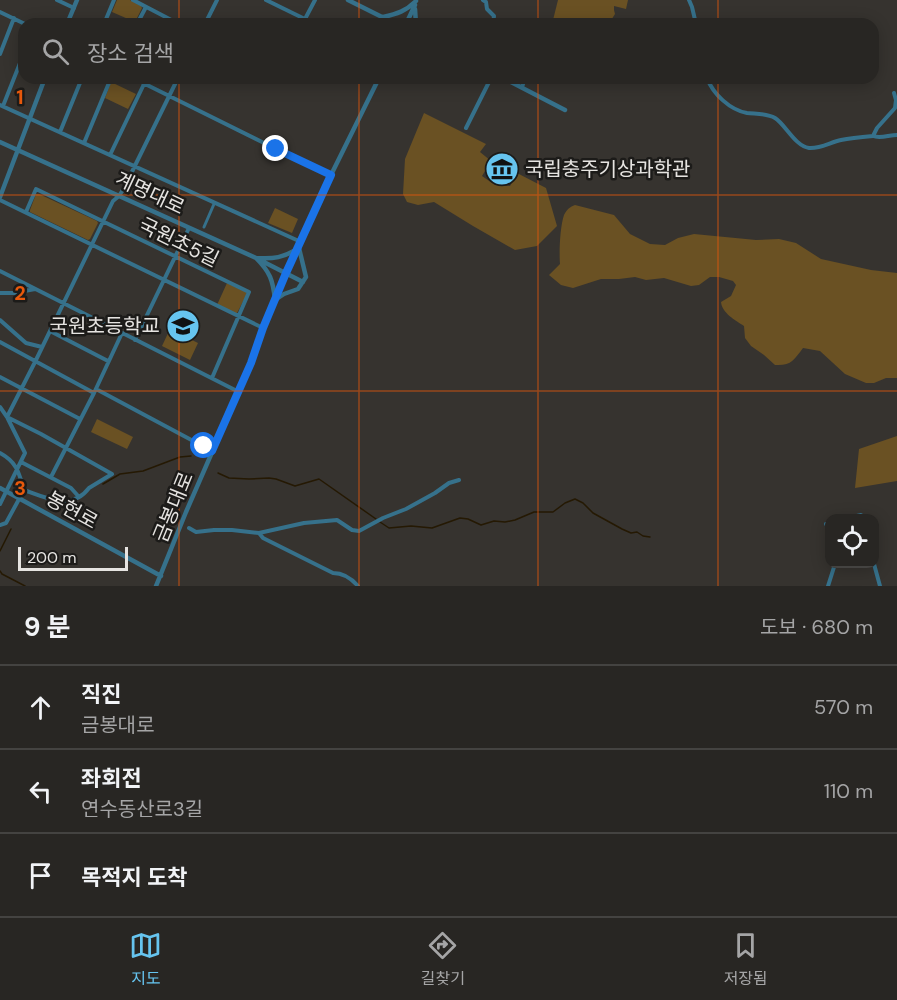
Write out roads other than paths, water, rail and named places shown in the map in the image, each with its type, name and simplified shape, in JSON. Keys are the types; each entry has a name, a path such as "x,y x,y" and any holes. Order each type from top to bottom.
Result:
{"street":[{"path":"57,0 74,8"},
{"path":"70,18 77,0"},
{"path":"106,18 114,0"},
{"path":"133,0 167,18"},
{"path":"208,18 217,0"},
{"path":"266,0 304,18"},
{"path":"306,18 315,0"},
{"path":"348,0 383,17 399,14 417,0"},
{"path":"408,18 417,0"},
{"path":"415,18 417,0"},
{"path":"483,0 494,18"},
{"path":"689,0 695,18"},
{"path":"140,18 146,7"},
{"path":"0,12 18,20"},
{"path":"0,54 14,18"},
{"path":"18,67 2,105 300,245"},
{"path":"43,84 19,150 2,184 0,198 263,328"},
{"path":"60,132 80,84"},
{"path":"84,143 109,84"},
{"path":"110,155 144,84 331,175"},
{"path":"7,417 91,244 113,201 119,196 135,166 175,84"},
{"name":"금봉대로","path":"156,586 251,363 286,273 376,84"},
{"path":"466,128 488,84"},
{"path":"516,84 565,110"},
{"path":"710,84 715,94 744,112 759,113 775,118 807,148 841,140 897,135"},
{"path":"873,136 895,108 894,93"},
{"name":"계명대로","path":"0,142 256,258 303,282"},
{"name":"국원초5길","path":"26,212 36,189 249,292 212,378"},
{"path":"204,226 214,204"},
{"path":"135,340 189,228"},
{"path":"256,258 275,259 287,255 300,245"},
{"path":"256,258 272,279 275,300 284,294 298,290 306,277 300,245"},
{"path":"0,270 238,392"},
{"path":"0,293 14,293 36,288"},
{"path":"0,320 26,344 42,347"},
{"path":"50,331 108,361"},
{"path":"51,477 122,333"},
{"path":"0,342 212,451"},
{"path":"0,377 80,419"},
{"path":"0,406 25,453 0,504"},
{"path":"7,417 112,474 72,500 59,502 24,490"},
{"path":"0,453 9,458 18,469 24,490 6,523 0,525"},
{"path":"21,462 71,488 79,497"},
{"path":"189,528 196,532 232,530 259,533 304,523 337,520 352,530 359,531 435,494 449,483 459,480"},
{"name":"봉현로","path":"0,488 161,576"},
{"path":"259,533 263,538 333,573 346,576 358,586"},
{"path":"828,586 834,568"},
{"path":"874,568 880,586"}],"waterway":[{"path":"103,484 120,474 143,471 180,457 191,456"},
{"path":"218,473 229,478 276,479 295,486 319,479 376,519"},
{"path":"380,522 389,528 411,526 432,528 460,518 481,525 494,521 515,520 534,512 553,512 575,499 593,513 622,529 650,537"},
{"path":"0,551 11,529"},
{"path":"0,571 25,586"}],"place":[{"name":"국립충주기상과학관","path":"502,169"},
{"name":"국원초등학교","path":"183,326"}]}
